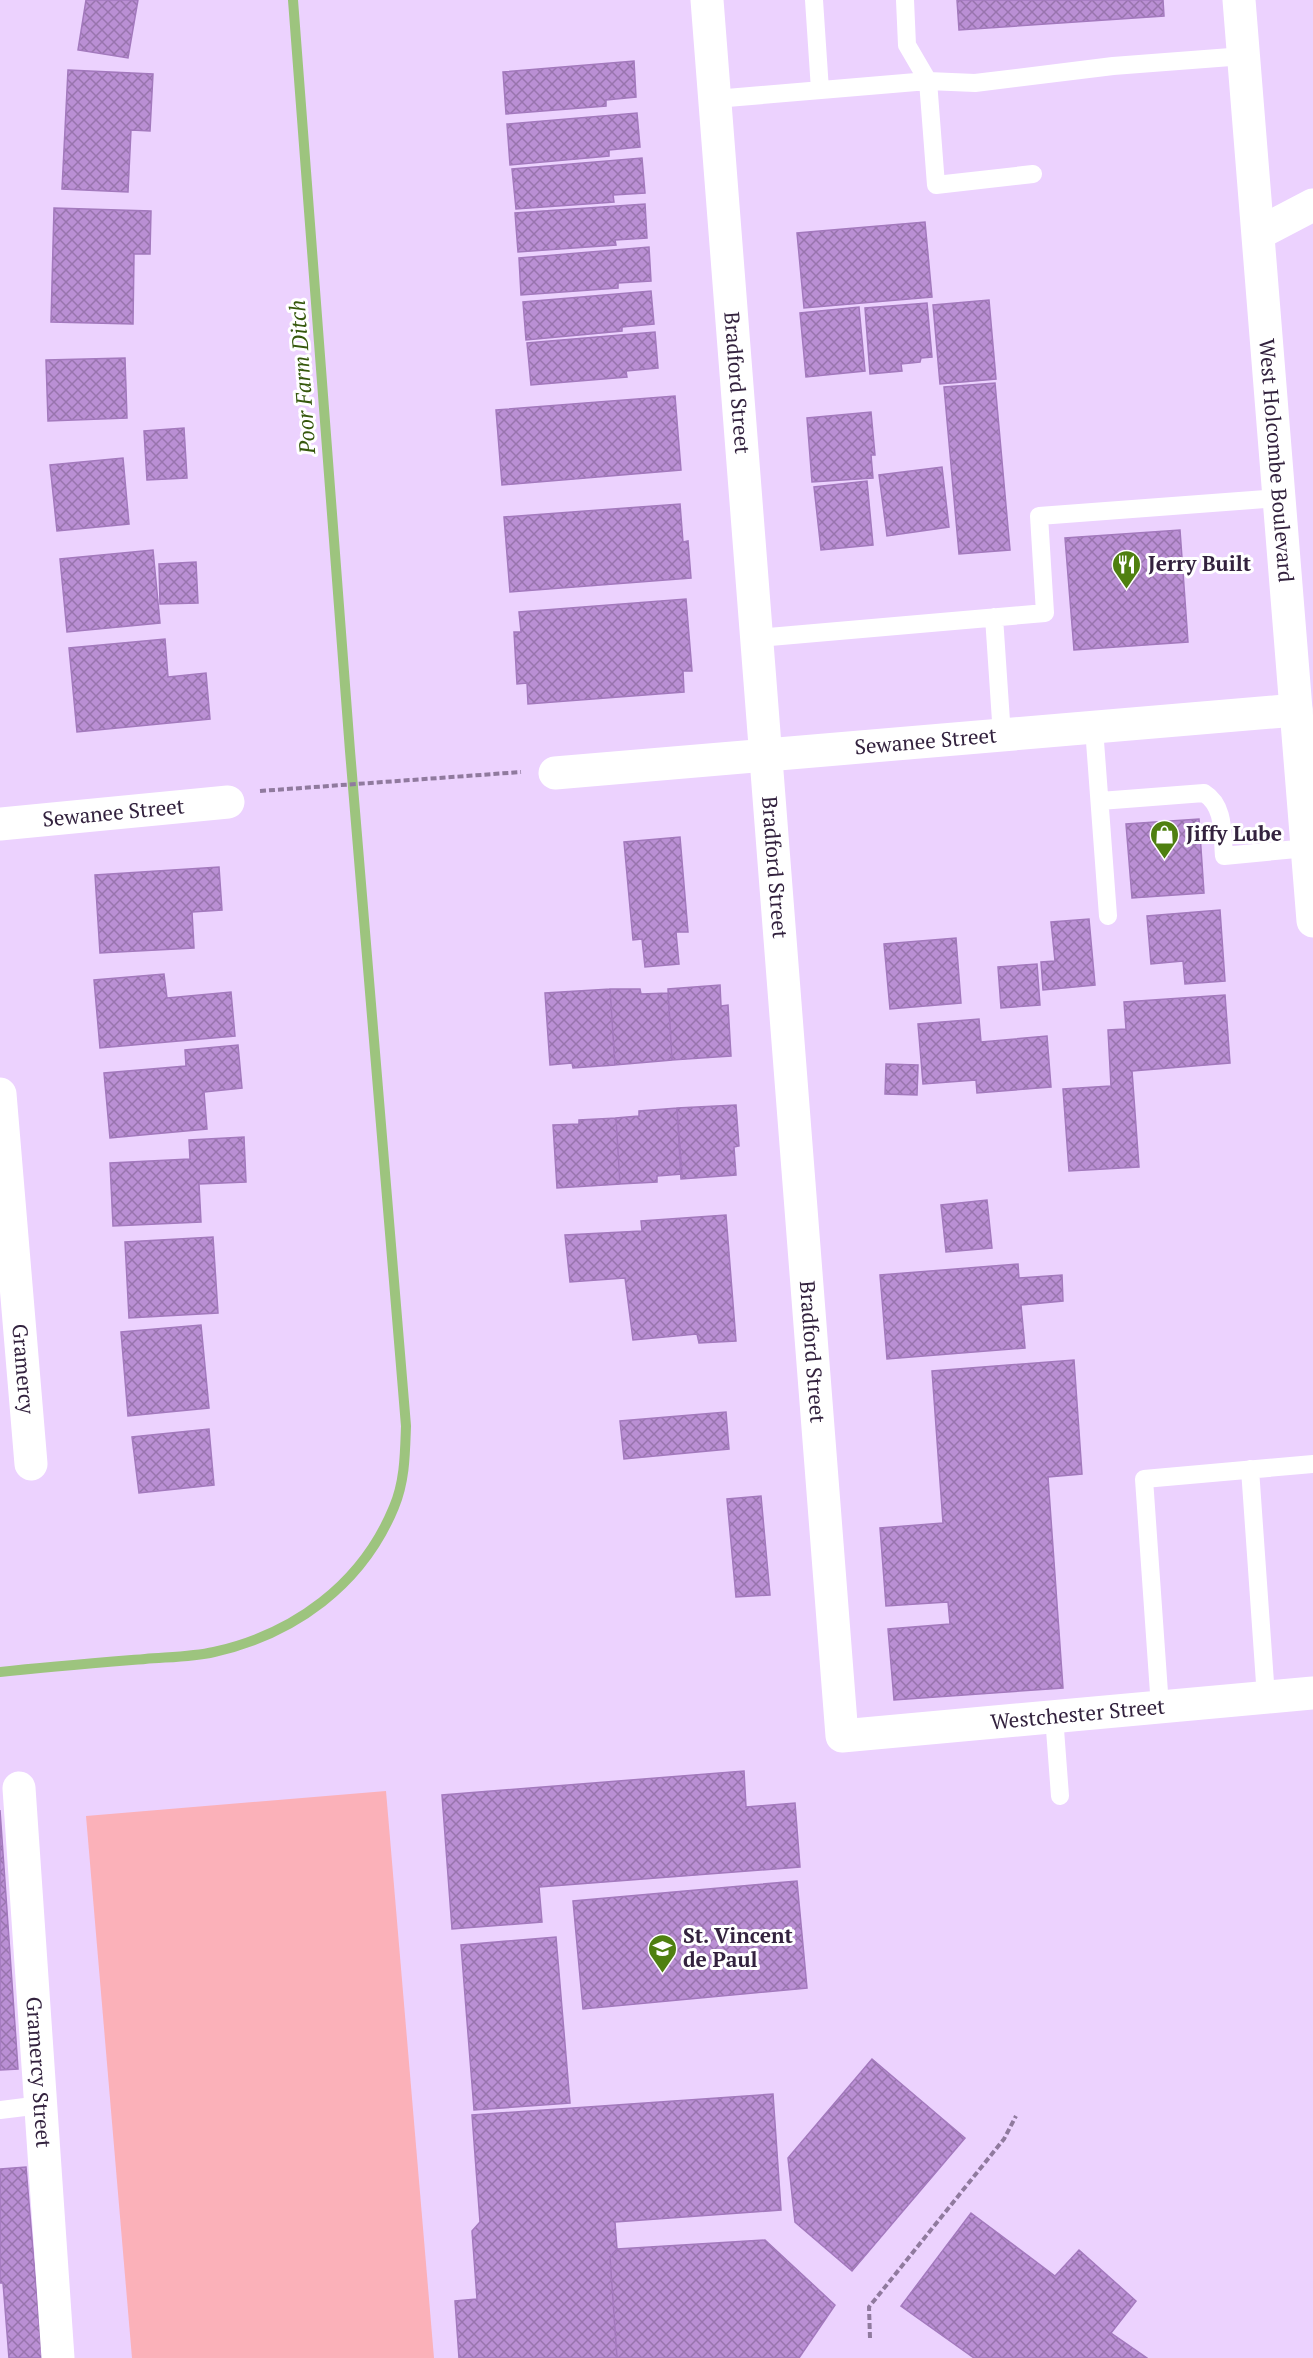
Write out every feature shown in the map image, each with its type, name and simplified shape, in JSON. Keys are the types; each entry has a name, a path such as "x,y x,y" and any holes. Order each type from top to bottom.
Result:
{"street":[{"name":"Bradford Street","path":"707,0 842,1736"},
{"name":"West Holcombe Boulevard","path":"1239,0 1279,498 1305,716 1307,848 1313,921"},
{"path":"1259,233 1313,205"},
{"name":"Sewanee Street","path":"555,773 1094,728 1305,716"},
{"name":"Sewanee Street","path":"0,824 228,802"},
{"name":"Gramercy","path":"0,1094 31,1464"},
{"name":"Westchester Street","path":"842,1736 1313,1693"},
{"name":"Gramercy Street","path":"19,1788 58,2358"}],"lane":[{"path":"814,0 820,90"},
{"path":"904,0 907,45 928,81 936,185 1034,174"},
{"path":"715,99 928,81 975,83 1113,66 1244,56"},
{"path":"758,638 1045,613 1039,516 1279,498"},
{"path":"994,617 1002,736"},
{"path":"1094,728 1108,916"},
{"path":"1100,801 1204,793 1213,799 1221,813 1224,856 1307,848"},
{"path":"1160,1707 1144,1479 1313,1464"},
{"path":"1250,1469 1266,1697"},
{"path":"1054,1716 1060,1796"},
{"path":"0,2110 41,2105"}],"path":[{"path":"292,787 549,770 555,773"},
{"path":"870,2338 869,2307 1004,2139 1016,2116"}],"shaded area":[{"path":"386,1791 434,2358 132,2358 86,1816"}],"building":[{"path":"86,0 138,0 128,58 78,50"},
{"path":"957,0 1163,0 1164,16 959,30"},
{"path":"634,61 636,97 606,100 606,106 506,114 503,72"},
{"path":"68,70 153,74 150,131 131,130 128,192 62,189"},
{"path":"637,113 640,147 609,150 609,156 510,165 507,124"},
{"path":"642,158 645,193 613,195 614,202 516,209 512,169"},
{"path":"645,204 647,238 615,240 616,245 518,252 515,213"},
{"path":"54,208 151,211 150,254 134,254 133,324 51,322"},
{"path":"925,222 932,297 804,308 797,233"},
{"path":"649,247 651,281 618,283 618,288 521,295 519,258"},
{"path":"651,291 654,324 622,327 622,331 526,340 523,302"},
{"path":"989,300 996,379 940,384 933,305"},
{"path":"927,303 932,357 921,358 920,362 901,364 902,371 870,374 865,308"},
{"path":"859,307 865,371 806,377 800,313"},
{"path":"655,332 658,368 626,371 627,377 531,385 527,343"},
{"path":"125,358 127,418 48,421 46,360"},
{"path":"995,383 1010,550 959,554 944,387"},
{"path":"675,396 681,470 502,485 496,410"},
{"path":"871,412 875,455 871,455 873,478 812,482 807,418"},
{"path":"184,428 187,478 147,480 144,431"},
{"path":"123,458 129,524 57,531 50,465"},
{"path":"942,467 949,527 887,536 879,475"},
{"path":"867,481 873,545 821,550 814,487"},
{"path":"680,504 683,542 688,541 691,578 510,592 504,517"},
{"name":"Jerry Built","path":"1180,530 1188,642 1074,650 1065,538"},
{"path":"153,550 160,623 67,632 60,559"},
{"path":"196,562 198,603 160,604 159,564"},
{"path":"686,599 692,671 683,671 684,692 528,704 527,683 517,684 514,632 521,632 519,612"},
{"path":"165,639 168,677 206,673 210,719 77,732 69,648"},
{"name":"Jiffy Lube","path":"1199,819 1204,893 1132,898 1126,824"},
{"path":"680,837 688,932 676,932 679,964 645,967 642,939 633,940 624,842"},
{"path":"219,867 222,910 192,912 194,948 100,953 95,875"},
{"path":"1220,910 1225,981 1185,984 1183,961 1151,964 1147,916"},
{"path":"1089,919 1095,985 1043,990 1041,962 1055,961 1051,922"},
{"path":"956,938 961,1003 890,1009 884,944"},
{"path":"1037,964 1040,1005 1001,1008 998,967"},
{"path":"164,974 167,998 231,992 235,1036 100,1048 94,980"},
{"path":"720,985 721,1006 728,1005 731,1056 672,1060 668,989"},
{"path":"610,989 640,989 641,994 668,993 672,1060 615,1065"},
{"path":"610,989 615,1065 573,1068 572,1063 550,1065 545,993"},
{"path":"1225,995 1230,1063 1132,1071 1139,1167 1069,1171 1063,1089 1111,1086 1108,1030 1126,1029 1124,1002"},
{"path":"979,1019 981,1042 1047,1036 1051,1087 977,1093 976,1080 923,1084 918,1024"},
{"path":"238,1045 242,1088 204,1092 207,1129 110,1138 104,1073 186,1066 185,1050"},
{"path":"886,1064 918,1065 917,1095 885,1094"},
{"path":"736,1105 739,1146 734,1147 736,1175 681,1179 677,1108"},
{"path":"677,1108 682,1174 657,1176 657,1182 620,1184 616,1118 639,1116 639,1111"},
{"path":"616,1118 620,1184 557,1188 553,1125 579,1124 579,1120"},
{"path":"244,1137 246,1182 199,1184 201,1222 113,1226 110,1163 190,1159 189,1140"},
{"path":"987,1200 992,1248 946,1252 941,1205"},
{"path":"726,1215 736,1341 699,1343 697,1334 633,1340 625,1278 570,1282 565,1235 642,1231 641,1221"},
{"path":"213,1237 218,1313 129,1318 125,1242"},
{"path":"1018,1264 1019,1278 1062,1275 1063,1301 1021,1305 1025,1348 887,1359 880,1275"},
{"path":"201,1325 209,1408 128,1416 121,1332"},
{"path":"1074,1360 1082,1474 1048,1477 1063,1688 894,1700 888,1629 950,1624 948,1602 886,1606 880,1528 943,1523 932,1371"},
{"path":"726,1412 729,1449 624,1459 620,1421"},
{"path":"209,1429 214,1485 139,1493 132,1437"},
{"path":"761,1496 770,1595 736,1597 727,1499"},
{"path":"744,1771 746,1807 795,1803 800,1867 539,1887 542,1922 452,1929 442,1795"},
{"path":"0,1810 18,2069 0,2070"},
{"path":"797,1881 807,1988 583,2009 573,1901"},
{"path":"556,1937 570,2103 474,2110 461,1945"},
{"path":"872,2059 965,2138 852,2271 795,2222 788,2158"},
{"path":"773,2094 781,2210 615,2222 617,2249 610,2257 617,2358 459,2358 455,2301 477,2299 472,2231 480,2222 472,2115"},
{"path":"26,2167 42,2358 9,2358 3,2283 0,2283 0,2169"},
{"path":"971,2213 1055,2276 1079,2250 1136,2301 1111,2333 1147,2358 974,2358 901,2306"},
{"path":"765,2240 835,2305 799,2358 617,2358 610,2257 617,2249"}],"waterway":[{"name":"Poor Farm Ditch","path":"0,1672 197,1655 243,1644 271,1633 298,1619 322,1602 364,1560 394,1507 402,1477 406,1426 350,751 293,0"}],"place":[{"name":"Jerry Built","path":"1127,590"},
{"name":"Jiffy Lube","path":"1165,860"},
{"name":"St. Vincent de Paul","path":"662,1974"}]}
